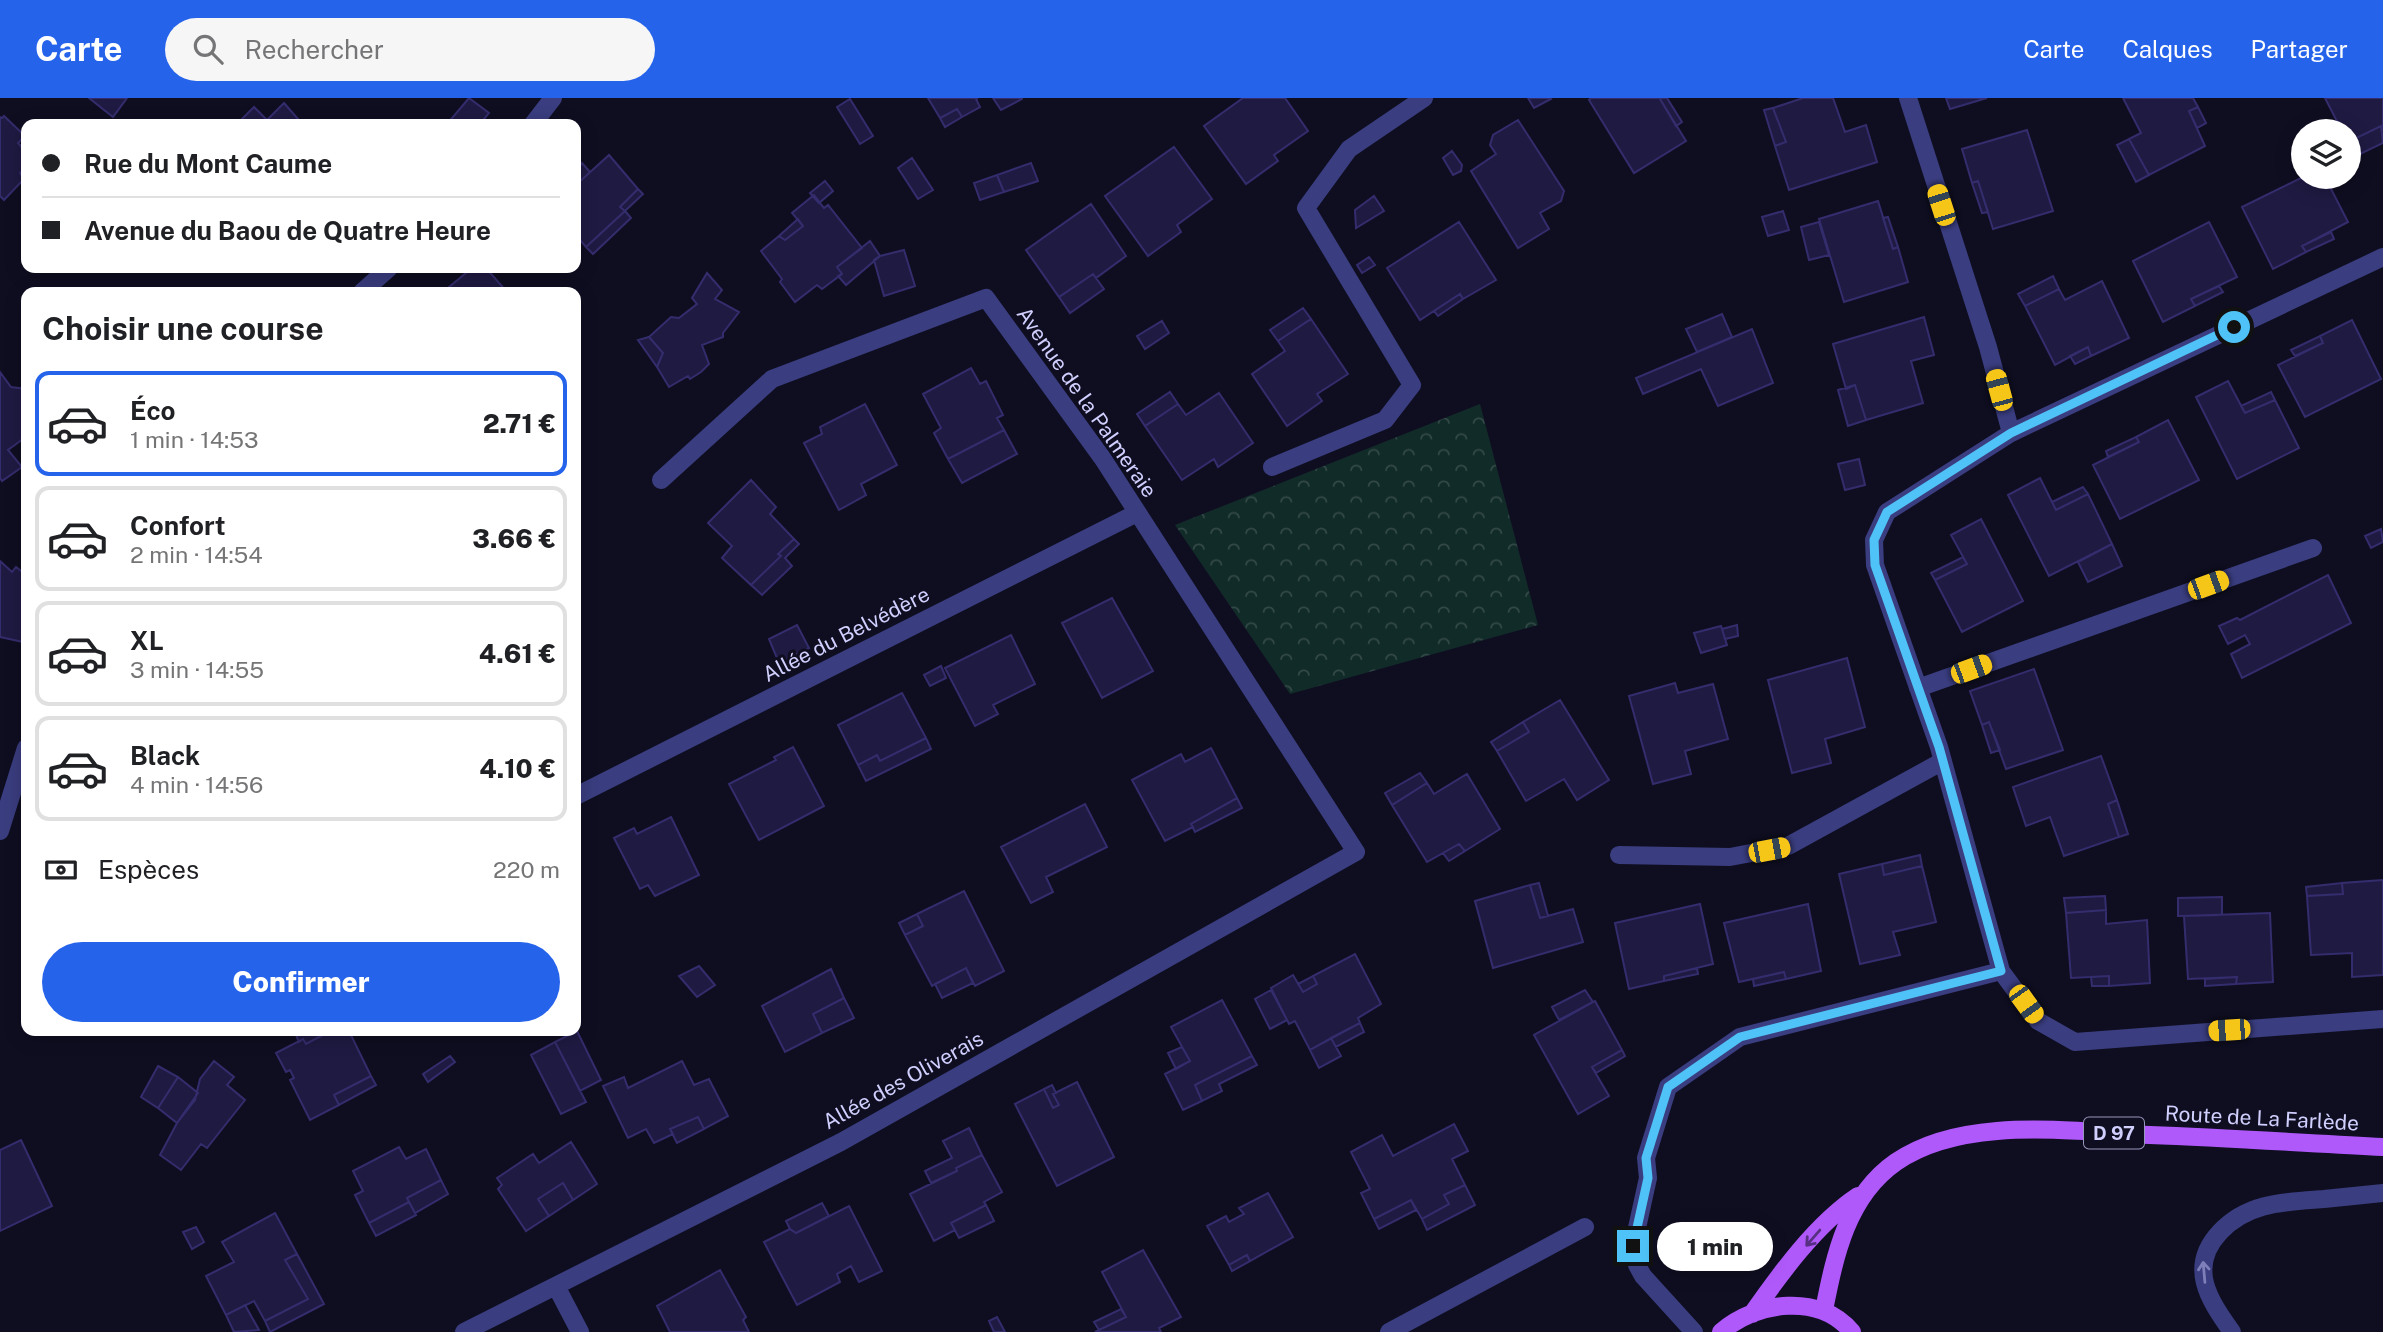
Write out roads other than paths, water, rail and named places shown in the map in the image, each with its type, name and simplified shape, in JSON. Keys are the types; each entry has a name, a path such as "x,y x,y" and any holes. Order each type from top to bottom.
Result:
{"main road":[{"name":"Route de La Farlède","path":"1752,1314 1774,1282 1830,1219 1864,1193 1896,1162 1917,1150 1949,1139 1997,1131 2025,1130 2383,1147"},
{"name":"Route de La Farlède","path":"1824,1310 1841,1240 1857,1202 1864,1193"},
{"path":"1721,1332 1752,1314 1787,1306 1824,1310 1838,1318 1852,1332"}],"street":[{"path":"537,119 553,98"},
{"path":"1272,467 1385,420 1412,386 1306,208 1349,149 1424,98"},
{"path":"1908,98 1988,347 2011,433"},
{"path":"2383,257 2011,433 1887,512 1874,540 1875,565 1943,761 2001,971 2038,1021 2075,1042 2383,1019"},
{"path":"368,287 383,273"},
{"name":"Avenue de la Palmeraie","path":"661,480 772,379 986,298 1102,459 1356,852"},
{"name":"Allée du Belvédère","path":"581,793 1137,513"},
{"path":"1918,688 2313,548"},
{"path":"1619,855 1730,857 1788,846 1943,761"},
{"path":"0,831 21,764"},
{"name":"Allée des Oliverais","path":"464,1332 841,1142 1356,852"},
{"path":"1694,1332 1643,1276 1637,1265 1633,1246 1648,1178 1646,1158 1668,1087 1740,1037 2001,971"},
{"path":"2232,1332 2211,1298 2204,1281 2202,1263 2207,1248 2229,1223 2262,1206 2383,1193"},
{"path":"1389,1332 1585,1227"},
{"path":"556,1286 580,1332"}]}
